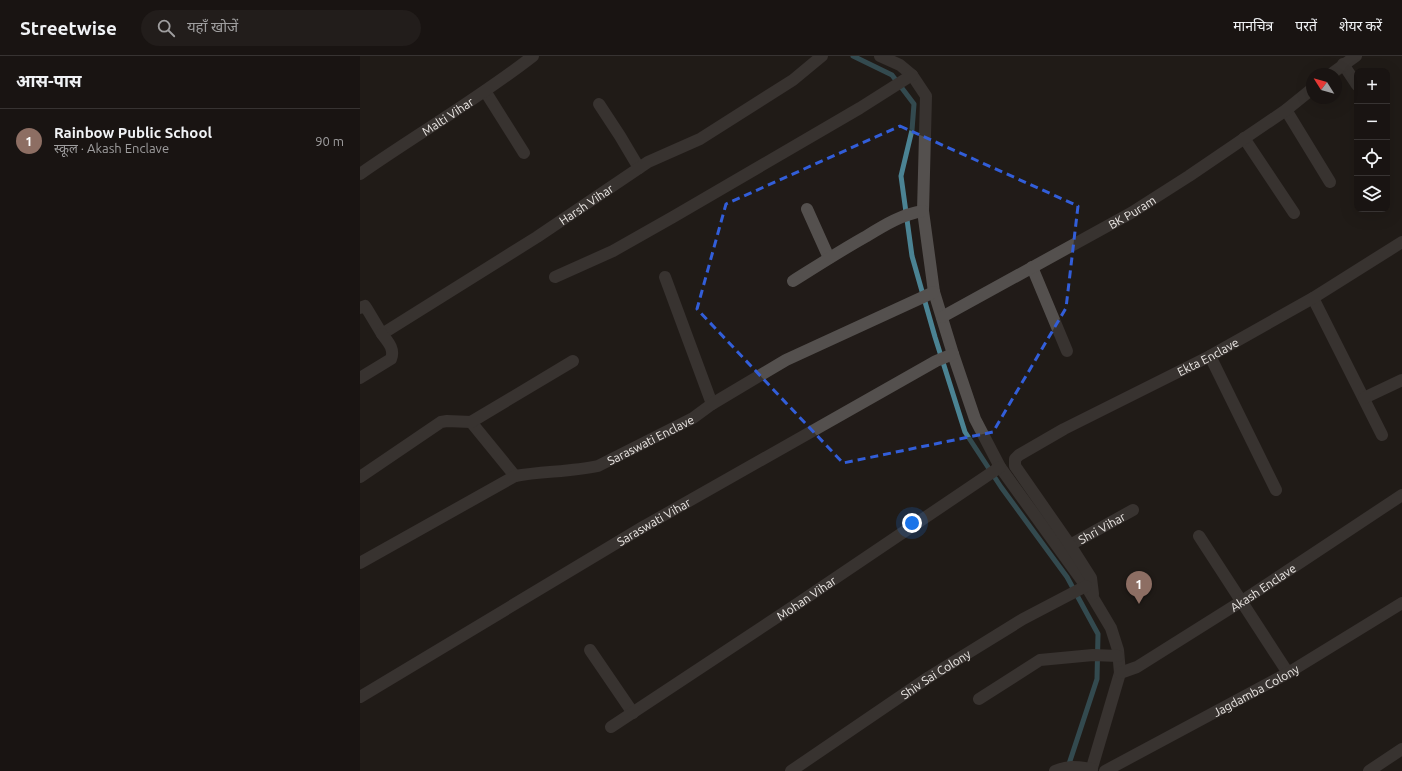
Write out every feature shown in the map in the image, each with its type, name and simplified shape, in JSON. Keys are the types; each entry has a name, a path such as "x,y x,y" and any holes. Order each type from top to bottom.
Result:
{"street":[{"name":"Malti Vihar","path":"360,174 407,141 485,91 533,56"},
{"name":"Harsh Vihar","path":"382,334 537,237 648,162 700,140 793,80 822,56"},
{"path":"880,56 900,65 903,80 926,96 918,211 931,294 942,317 946,357 975,419 994,472 1079,590 1094,600"},
{"path":"1338,68 1356,56"},
{"path":"1343,64 1354,80"},
{"path":"555,277 613,251 673,218 860,108 903,80"},
{"path":"485,91 524,153"},
{"name":"BK Puram","path":"942,317 1131,213 1189,176 1286,110 1306,94"},
{"path":"599,104 639,168"},
{"path":"1286,110 1330,182"},
{"path":"1244,138 1294,213"},
{"path":"807,209 830,258"},
{"path":"794,281 897,219 918,211"},
{"name":"Ekta Enclave","path":"1070,545 1015,466 1015,459 1019,455 1064,429 1210,356 1313,298 1402,242"},
{"path":"1032,267 1067,351"},
{"path":"665,277 712,404"},
{"name":"Saraswati Enclave","path":"360,563 515,476 598,466 693,418 712,404 786,360 931,294"},
{"path":"1313,298 1382,435"},
{"path":"360,308 365,306 367,308 393,350 391,359 360,378"},
{"path":"1210,356 1276,490"},
{"name":"Saraswati Vihar","path":"360,697 643,527 946,357"},
{"path":"360,477 441,422 447,420 471,422 573,361"},
{"path":"1364,398 1402,380"},
{"path":"471,422 515,476"},
{"name":"Mohan Vihar","path":"611,727 633,714 994,472"},
{"name":"Akash Enclave","path":"1120,673 1137,667 1242,601 1402,495"},
{"name":"Shri Vihar","path":"1070,545 1133,510"},
{"path":"1199,536 1288,673"},
{"path":"1064,768 1092,770 1120,673 1118,656 1111,628 1094,600 1091,578 1070,545"},
{"name":"Shiv Sai Colony","path":"791,771 929,677 1023,619 1079,590"},
{"name":"Jagdamba Colony","path":"1106,771 1288,673 1402,603"},
{"path":"590,650 633,714"},
{"path":"979,699 1040,660 1098,655 1118,656"},
{"path":"1369,771 1402,750"}],"highlighted area":[{"path":"900,126 1078,206 1066,308 993,432 843,463 697,309 726,204"}],"waterway":[{"path":"853,56 892,75 914,104 912,130 901,176 912,256 935,337 965,432 1001,487 1067,577 1098,634 1097,679 1068,767"}],"place":[{"name":"Rainbow Public School","path":"1139,604"}]}
